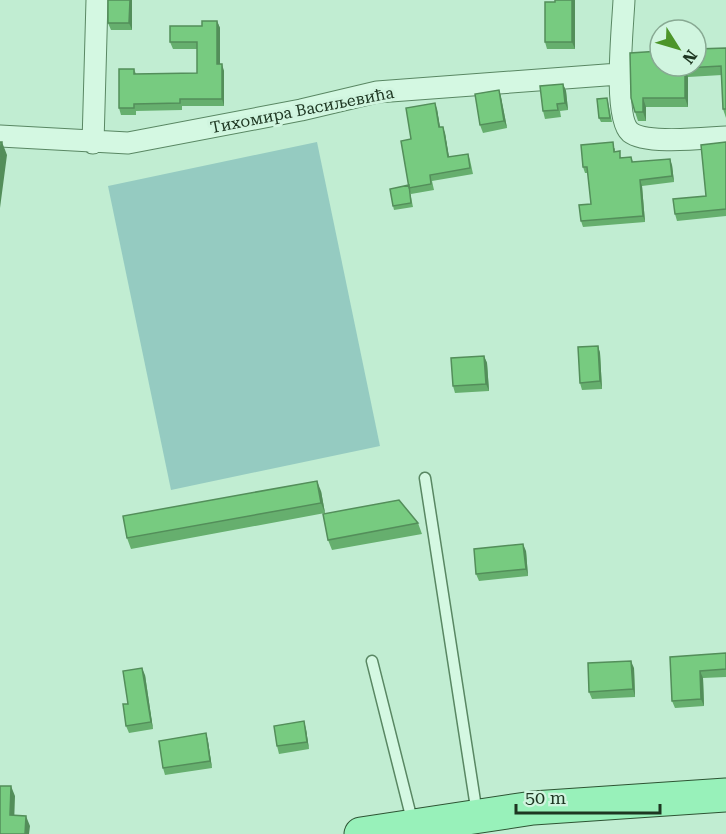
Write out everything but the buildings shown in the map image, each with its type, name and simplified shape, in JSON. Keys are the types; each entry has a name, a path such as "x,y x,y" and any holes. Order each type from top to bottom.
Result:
{"main road":[{"path":"361,834 477,814 593,802 726,795"}],"street":[{"path":"93,143 97,0"},
{"path":"624,0 619,74 625,124 631,132 645,138 726,137"},
{"name":"Тихомира Васиљевића","path":"0,136 93,143 128,143 301,110 377,92 619,74"}],"lane":[{"path":"425,478 477,814"},
{"path":"372,661 399,828"}],"shaded area":[{"path":"317,142 380,446 171,490 108,186"}]}
